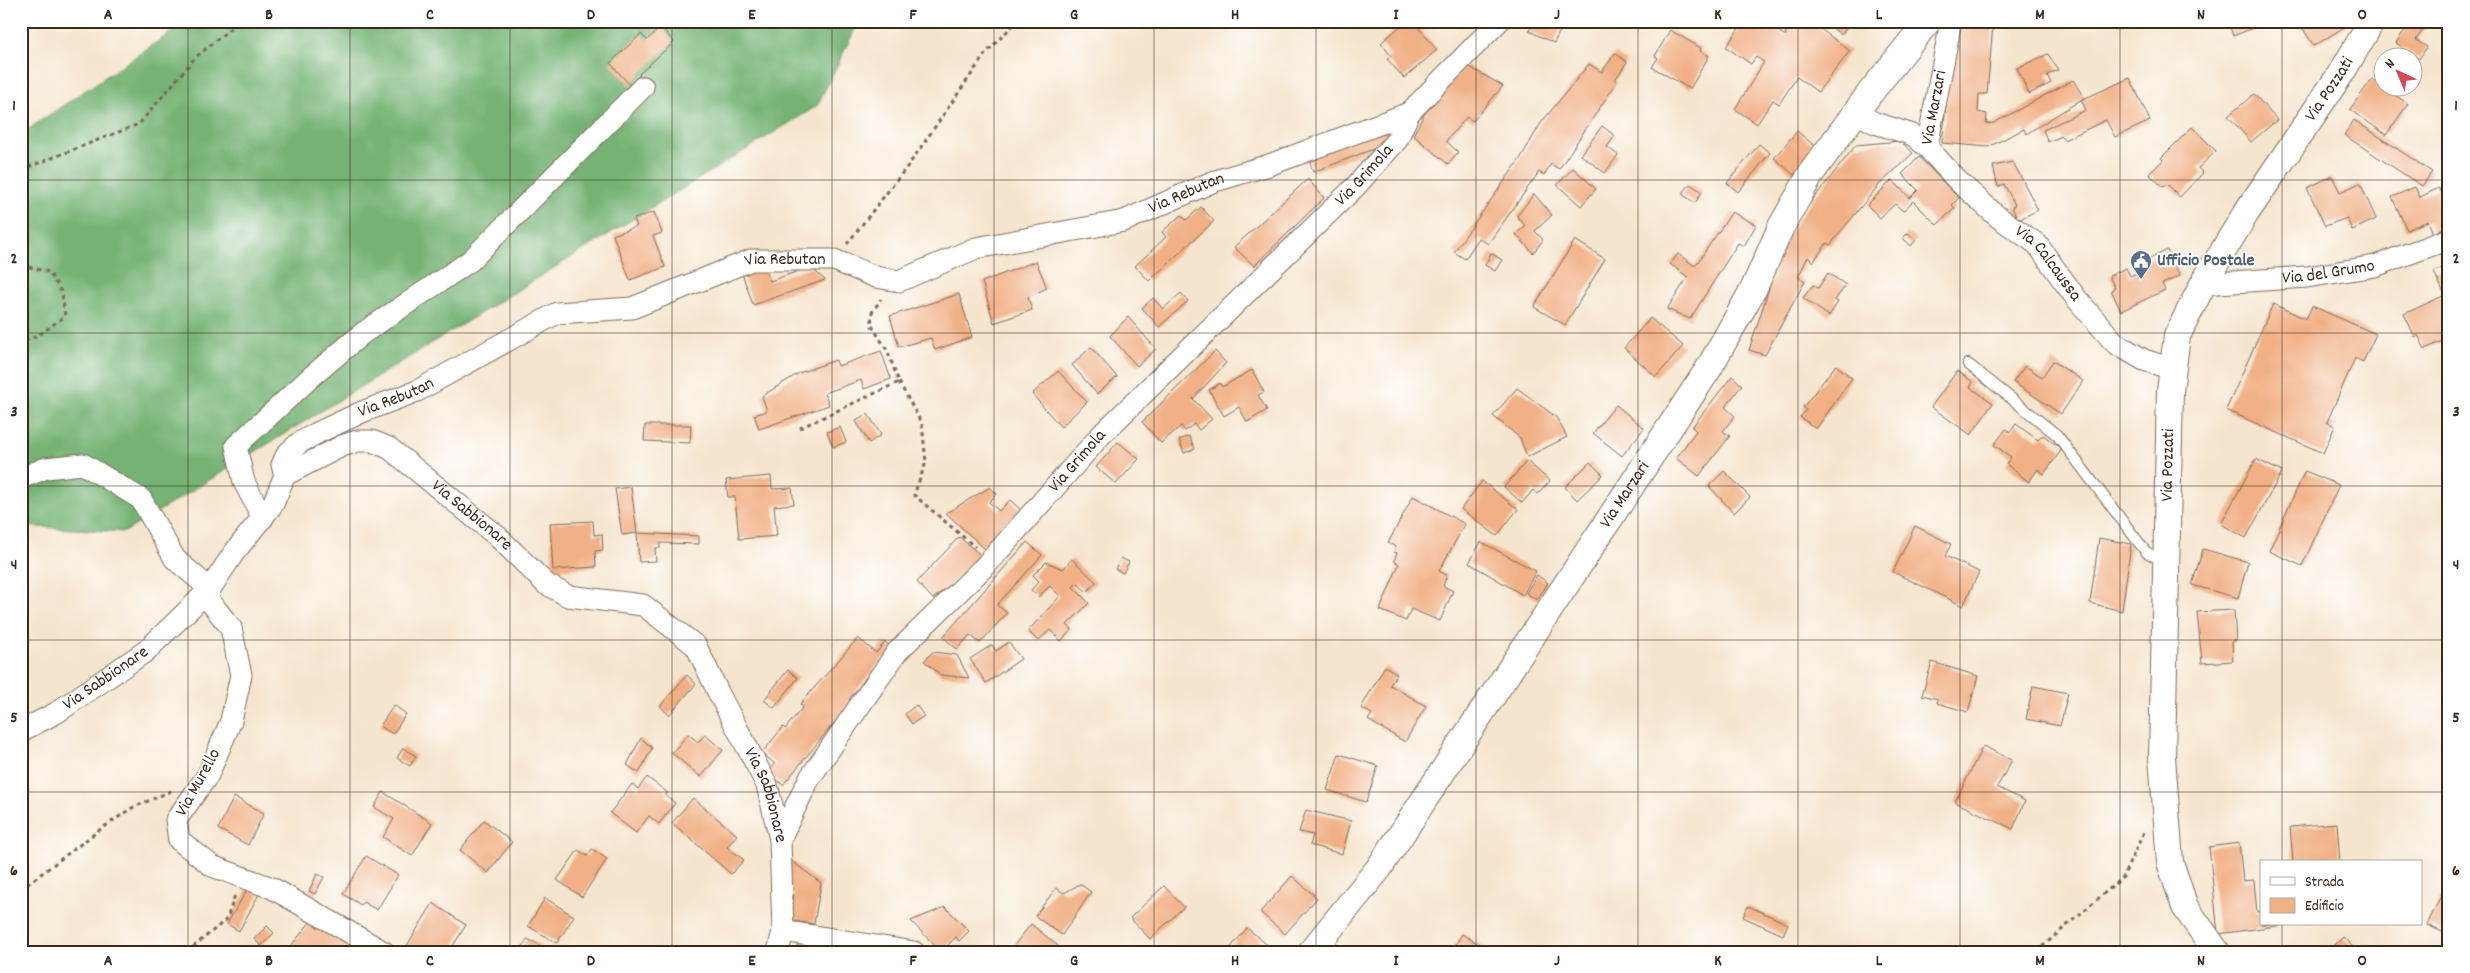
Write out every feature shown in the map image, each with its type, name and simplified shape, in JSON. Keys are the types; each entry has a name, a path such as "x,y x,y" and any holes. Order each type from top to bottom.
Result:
{"street":[{"path":"1409,113 1499,21"},
{"name":"Via Marzari","path":"1310,952 1379,868 1709,368 1754,288 1781,227 1812,172 1870,93 1928,21"},
{"name":"Via Marzari","path":"1857,113 1875,123 1912,135 1927,147 1951,21"},
{"name":"Via Pozzati","path":"2217,952 2185,907 2170,862 2162,756 2172,370 2177,336 2203,284 2246,213 2342,72 2372,21"},
{"path":"263,518 244,482 236,446 311,376 363,334 470,261 643,87"},
{"name":"Via Rebutan","path":"285,475 282,465 287,454 299,443 362,412 417,391 557,314 632,308 751,260 834,260 876,277 899,280 976,248 1124,221 1212,182 1269,165 1409,113"},
{"name":"Via Grimola","path":"780,839 809,779 897,652 988,563 1101,435 1354,187 1397,140 1409,113"},
{"name":"Via Calcaussa","path":"1927,147 1958,181 1998,217 2037,244 2076,298 2116,343 2144,360 2172,370"},
{"name":"Via del Grumo","path":"2203,284 2307,277 2375,266 2449,239"},
{"name":"Via Sabbionare","path":"21,731 56,713 146,651 207,591 233,554 263,518 272,504 285,475 342,446 357,441 372,441 388,448 424,476 497,536 546,584 568,596 643,605 696,646 767,785 780,839 781,942"},
{"name":"Via Murello","path":"21,478 46,468 83,464 141,499 175,559 207,591 231,628 241,674 231,721 208,775 176,820 179,840 212,866 272,888 384,952"},
{"path":"781,942 914,952"}],"lane":[{"path":"1968,364 2057,435 2146,552 2166,563"}],"path":[{"path":"834,260 866,222 910,163 986,53 1017,21"},
{"path":"21,170 139,124 195,58 238,22"},
{"path":"21,265 48,272 62,293 65,316 39,335 21,343"},
{"path":"899,280 871,314 872,326 887,350 899,382 922,424 926,462 914,495 982,554"},
{"path":"800,428 899,382"},
{"path":"21,888 132,808 174,790"},
{"path":"2036,952 2123,877 2146,829"},
{"path":"187,952 228,919 240,876"}],"green space":[{"path":"188,21 859,21 817,106 125,532 21,526 21,134"}],"building":[{"path":"1406,21 1413,21 1437,50 1404,78 1387,59 1391,56 1381,43"},
{"path":"1534,21 1565,21 1554,43 1529,31"},
{"path":"1744,21 1761,21 1786,36 1785,21 1810,21 1850,51 1818,92 1797,77 1779,104 1773,100 1757,124 1735,109 1764,62 1756,57 1751,64 1726,47"},
{"path":"1838,21 1845,21 1849,25 1841,35 1833,28"},
{"path":"1955,21 1999,21 1993,25 1987,94 1979,94 1978,112 1987,114 1986,124 1994,123 2073,80 2084,98 2026,134 2024,129 1988,147 1942,143"},
{"path":"2228,21 2271,21 2233,36"},
{"path":"2298,21 2342,21 2346,26 2314,46"},
{"path":"2411,21 2423,21 2427,24 2416,40 2427,47 2422,54 2422,48 2403,48 2396,43"},
{"path":"661,27 674,42 639,74 630,85 610,63 641,34 647,40"},
{"path":"1670,30 1701,48 1700,51 1709,56 1690,89 1652,67 1658,58 1655,56"},
{"path":"1615,53 1627,62 1615,80 1617,82 1559,169 1551,164 1544,175 1539,172 1488,244 1479,238 1465,259 1454,252 1520,159 1541,123 1589,64 1602,72"},
{"path":"2048,54 2058,70 2047,75 2051,83 2029,94 2017,68"},
{"path":"1466,65 1503,86 1473,121 1467,117 1446,141 1458,152 1448,164 1413,135 1424,115"},
{"path":"2130,78 2150,121 2115,137 2106,120 2064,140 2062,136 2048,142 2043,130 2086,110 2081,100"},
{"path":"2372,79 2372,98 2399,98 2408,104 2386,135 2350,109"},
{"path":"2254,94 2277,120 2251,142 2228,116"},
{"path":"2354,120 2432,172 2422,186 2344,135"},
{"path":"1392,125 1397,140 1313,172 1308,157"},
{"path":"1602,126 1615,136 1607,147 1618,155 1605,173 1581,155"},
{"path":"2192,127 2216,151 2198,168 2203,173 2180,197 2167,184 2163,187 2149,174 2163,160 2161,158"},
{"path":"1797,131 1817,148 1794,175 1774,158"},
{"path":"1900,141 1913,153 1878,186 1830,245 1827,243 1813,262 1808,257 1798,277 1805,281 1765,355 1749,350 1784,242 1807,207 1856,145"},
{"path":"1759,144 1770,153 1738,192 1727,183"},
{"path":"1919,157 1959,198 1952,205 1955,208 1937,225 1913,201 1903,211 1895,204 1880,218 1867,205 1892,180 1910,198 1918,190 1902,174"},
{"path":"2013,162 2038,210 2018,220 2012,207 2015,205 2004,184 1998,187 1993,166"},
{"path":"1573,168 1596,189 1581,206 1557,185"},
{"path":"2332,176 2340,192 2360,183 2376,219 2352,230 2347,218 2325,226 2307,188"},
{"path":"1308,179 1324,198 1254,266 1234,247"},
{"path":"1690,184 1702,192 1695,203 1682,194"},
{"path":"2415,187 2420,197 2439,188 2449,208 2449,226 2433,233 2428,221 2407,230 2392,197"},
{"path":"1534,194 1552,215 1535,231 1543,240 1533,253 1516,234 1525,226 1517,216"},
{"path":"1201,207 1214,221 1149,281 1135,266 1166,237 1162,232 1181,215 1186,220"},
{"path":"654,212 662,233 653,236 665,267 630,280 613,235 637,226 634,219"},
{"path":"1732,212 1756,225 1744,246 1738,243 1690,319 1667,309 1688,277 1670,264 1678,254 1695,266"},
{"path":"1908,233 1916,240 1911,246 1903,238"},
{"path":"1575,240 1605,259 1565,325 1534,307"},
{"name":"Ufficio Postale","path":"2167,250 2180,276 2162,284 2165,290 2121,311 2111,290 2115,288 2109,276 2126,268 2130,276 2143,270 2140,264"},
{"path":"1491,253 1502,260 1495,271 1485,265"},
{"path":"1036,261 1047,288 1028,297 1032,310 994,323 982,282"},
{"path":"2449,265 2449,338 2425,349 2418,335 2415,337 2404,314 2445,295 2434,272"},
{"path":"764,266 770,281 810,267 825,280 753,305 742,273"},
{"path":"1828,273 1846,285 1835,300 1838,302 1829,316 1803,298 1813,285 1818,288"},
{"path":"1181,293 1188,301 1159,327 1142,308 1153,298 1163,309"},
{"path":"959,294 972,337 935,350 931,338 899,347 890,316"},
{"path":"2273,304 2306,319 2312,306 2376,334 2363,362 2355,358 2327,422 2335,426 2323,453 2226,410"},
{"path":"1128,317 1156,349 1137,366 1110,336"},
{"path":"1650,318 1683,346 1656,377 1624,348"},
{"path":"1091,347 1117,377 1097,394 1072,365"},
{"path":"881,351 891,379 864,389 861,380 825,393 829,405 759,429 754,415 767,411 762,396 799,373 836,360 838,366"},
{"path":"1215,351 1226,363 1193,399 1212,419 1199,430 1194,424 1185,431 1181,426 1161,443 1142,422"},
{"path":"2053,361 2083,381 2061,414 2013,382 2025,366 2042,377"},
{"path":"1836,365 1852,378 1816,429 1800,417 1806,410 1803,407"},
{"path":"1252,370 1264,392 1258,395 1267,410 1247,422 1239,407 1224,416 1209,390 1220,383 1222,387"},
{"path":"1058,371 1087,402 1061,427 1032,394"},
{"path":"1957,371 1973,382 1970,387 1993,403 1971,435 1931,407"},
{"path":"1732,376 1742,385 1725,407 1735,416 1723,431 1730,436 1699,476 1676,458 1696,431 1692,427"},
{"path":"1517,388 1556,417 1567,437 1527,457 1520,438 1493,416"},
{"path":"1616,405 1644,428 1622,456 1593,433"},
{"path":"868,414 881,435 869,443 856,421"},
{"path":"2016,424 2038,440 2043,435 2062,449 2044,474 2038,469 2029,482 2006,464 2011,457 1994,445 2006,429 2010,432"},
{"path":"645,425 691,425 690,443 644,441"},
{"path":"840,427 846,442 833,447 827,432"},
{"path":"1189,436 1195,449 1184,453 1179,440"},
{"path":"1118,442 1139,459 1116,484 1096,467"},
{"path":"2256,459 2282,472 2246,538 2221,524"},
{"path":"1527,461 1550,481 1538,494 1533,490 1522,503 1504,487"},
{"path":"1590,462 1603,475 1577,500 1565,487"},
{"path":"1724,471 1750,497 1734,513 1709,486"},
{"path":"2305,471 2339,485 2302,566 2269,551"},
{"path":"771,476 772,489 792,488 794,504 774,506 777,536 739,539 735,497 728,497 726,480"},
{"path":"1482,481 1518,509 1497,536 1461,509"},
{"path":"631,487 637,533 622,535 615,489"},
{"path":"990,487 997,494 989,502 999,511 1010,500 1022,511 985,549 946,513"},
{"path":"1413,496 1465,524 1439,571 1447,575 1443,586 1453,591 1440,621 1411,609 1406,621 1380,610 1399,564 1394,561 1397,553 1394,552 1396,547 1388,543"},
{"path":"593,521 594,535 602,534 603,550 595,551 596,567 553,570 550,523"},
{"path":"1915,526 1951,544 1945,556 1979,572 1963,606 1893,572"},
{"path":"637,533 699,536 699,544 660,543 660,548 655,548 656,561 639,562"},
{"path":"959,537 983,557 933,599 917,582"},
{"path":"2099,538 2131,544 2122,611 2090,603"},
{"path":"1027,542 1042,555 997,605 1007,613 980,643 970,635 957,649 943,637"},
{"path":"1481,542 1536,571 1523,595 1469,563"},
{"path":"2203,549 2248,562 2238,598 2192,585"},
{"path":"1121,558 1129,562 1123,573 1115,569"},
{"path":"1072,559 1096,582 1087,592 1077,583 1073,587 1089,603 1067,625 1072,629 1061,641 1050,630 1038,641 1028,631 1060,596 1050,586 1038,597 1031,590 1039,581 1033,575 1046,562 1063,569"},
{"path":"1537,575 1548,583 1537,600 1526,593"},
{"path":"2234,610 2236,641 2232,641 2233,661 2202,663 2197,612"},
{"path":"858,638 876,653 885,642 897,652 883,658 849,699 852,701 783,785 768,772 775,764 762,753 783,727 785,729 803,707 800,704"},
{"path":"1009,642 1021,659 986,683 970,659 992,645 996,651"},
{"path":"933,652 957,655 969,678 941,675 924,661"},
{"path":"1932,662 1978,676 1968,712 1937,703 1938,699 1922,695"},
{"path":"1385,666 1397,674 1390,685 1426,706 1405,742 1368,720 1372,714 1361,708"},
{"path":"788,670 798,678 774,708 764,700"},
{"path":"687,675 696,684 669,715 660,706"},
{"path":"2033,686 2068,693 2060,726 2026,719"},
{"path":"394,705 406,714 393,734 380,726"},
{"path":"916,705 924,716 912,724 905,714"},
{"path":"688,734 698,742 705,735 723,750 701,777 672,753"},
{"path":"641,738 652,748 639,773 627,765"},
{"path":"1983,746 2012,760 1997,787 2025,801 2013,829 1955,802"},
{"path":"403,748 416,756 410,766 397,758"},
{"path":"1339,754 1378,766 1366,802 1327,790"},
{"path":"647,777 668,793 665,795 675,803 659,824 649,816 636,833 610,813 632,784 638,789"},
{"path":"383,792 432,823 412,856 383,837 394,819 374,807"},
{"path":"234,797 264,813 248,845 218,829"},
{"path":"693,798 737,835 727,847 744,860 731,874 672,823"},
{"path":"1306,810 1351,821 1342,854 1310,845 1313,835 1299,832"},
{"path":"484,820 512,842 488,873 460,850"},
{"path":"2337,823 2340,860 2293,860 2290,827"},
{"path":"2239,843 2243,881 2254,880 2257,912 2260,911 2260,926 2277,926 2218,934 2209,847"},
{"path":"592,849 607,859 582,897 557,880 578,850 587,856"},
{"path":"366,856 398,875 377,910 363,902 361,905 343,894"},
{"path":"789,859 821,883 814,924 791,921 794,894 789,894"},
{"path":"317,874 324,877 315,894 309,891"},
{"path":"1292,876 1317,898 1285,934 1260,912"},
{"path":"1080,884 1091,892 1062,935 1035,916 1056,888 1064,893"},
{"path":"1164,886 1184,907 1150,939 1130,918"},
{"path":"248,888 259,894 239,931 227,924"},
{"path":"2443,891 2449,894 2449,935 2427,925"},
{"path":"545,898 574,916 557,943 528,926"},
{"path":"433,903 466,925 449,952 436,952 427,946 424,952 403,952"},
{"path":"1748,906 1788,924 1783,935 1743,917"},
{"path":"945,907 969,931 959,941 956,937 941,952 911,921"},
{"path":"315,916 376,952 286,952"},
{"path":"1031,924 1058,946 1054,952 1016,952 1012,948"},
{"path":"267,926 274,933 261,946 254,939"},
{"path":"1247,928 1271,948 1267,952 1227,952"},
{"path":"1462,934 1492,952 1451,952"},
{"path":"2343,937 2358,952 2328,952"},
{"path":"527,939 540,945 536,952 520,952"},
{"path":"796,946 816,948 816,952 796,952"}],"place":[{"name":"Ufficio Postale","path":"2141,280"}]}
